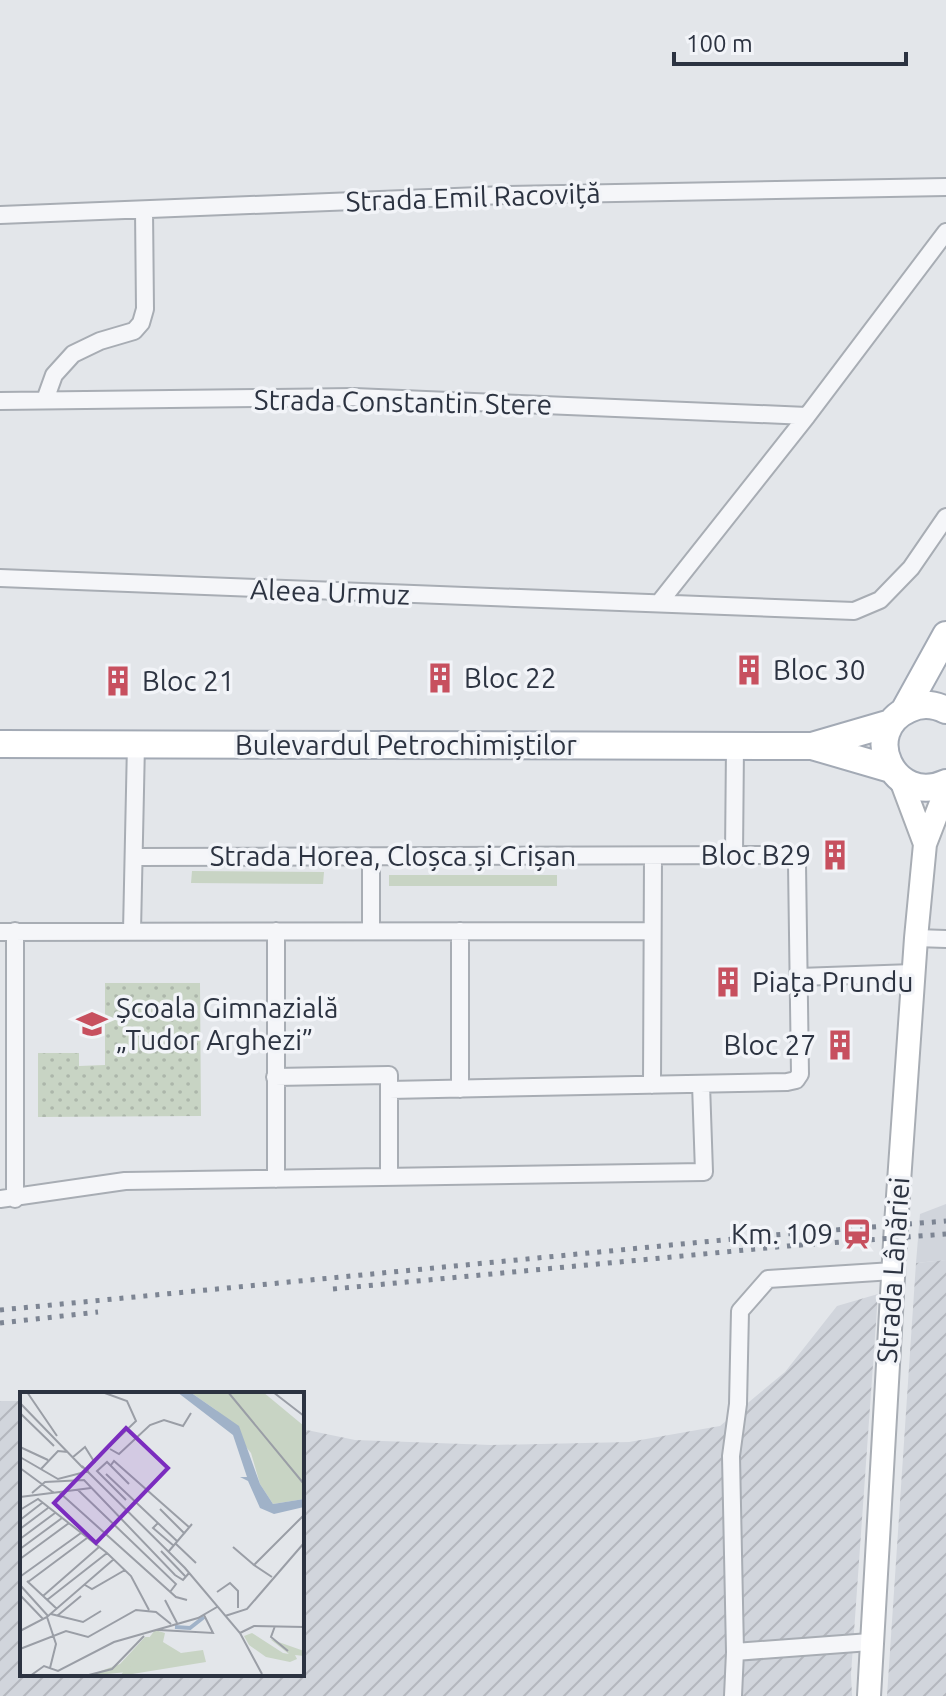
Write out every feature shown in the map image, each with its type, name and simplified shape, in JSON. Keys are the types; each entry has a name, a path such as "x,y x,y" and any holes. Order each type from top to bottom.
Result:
{"main road":[{"path":"896,774 884,746 898,717 946,642"},
{"name":"Bulevardul Petrochimiștilor","path":"812,746 928,705 946,710"},
{"name":"Bulevardul Petrochimiștilor","path":"0,744 812,746 896,774 912,786 925,788 946,783"}],"street":[{"name":"Strada Emil Racoviță","path":"0,215 505,195 946,187"},
{"path":"45,400 54,375 73,354 100,341 134,331 141,323 145,309 144,210"},
{"path":"659,603 807,416 946,232"},
{"name":"Strada Constantin Stere","path":"8,401 354,397 807,416"},
{"path":"0,414 8,401"},
{"name":"Aleea Urmuz","path":"0,578 854,611 880,600 911,568 946,517"},
{"path":"132,931 136,744"},
{"path":"734,855 735,746"},
{"path":"896,774 925,844"},
{"path":"925,844 946,790"},
{"name":"Strada Lânăriei","path":"869,1696 893,1271 925,844"},
{"path":"652,1085 653,856"},
{"name":"Strada Horea, Cloșca și Crișan","path":"134,857 794,857 797,864 800,1074 796,1080 389,1090"},
{"path":"371,857 371,931"},
{"path":"276,931 276,1179"},
{"path":"460,931 460,1089"},
{"path":"652,931 8,932 8,1199 125,1181 704,1172 701,1084"},
{"path":"916,938 946,939"},
{"path":"799,977 913,973"},
{"path":"275,1077 389,1075 389,1177"},
{"path":"733,1696 731,1456 738,1404 740,1311 768,1279 893,1271"},
{"path":"735,1652 870,1642"}],"shaded area":[{"path":"946,1204 946,1260 916,1263 920,1214"},
{"path":"946,1260 946,1696 887,1696 916,1263"},
{"path":"878,1294 851,1674 852,1696 0,1696 0,1401 20,1401 20,1676 304,1676 304,1429 355,1440 491,1445 629,1442 720,1426 785,1372 837,1306"}],"green space":[{"path":"192,871 324,872 323,884 191,883"},
{"path":"389,875 557,875 557,886 389,886"},
{"path":"105,983 200,983 201,1116 38,1117 38,1053 79,1053 79,1066 105,1065"}],"railway":[{"path":"0,1310 946,1221"},
{"path":"333,1289 946,1234"},
{"path":"0,1323 98,1312"}],"place":[{"name":"Bloc 30","path":"749,670"},
{"name":"Bloc 22","path":"440,678"},
{"name":"Bloc 21","path":"118,681"},
{"name":"Bloc B29","path":"835,855"},
{"name":"Piața Prundu","path":"728,982"},
{"name":"Școala Gimnazială „Tudor Arghezi”","path":"92,1024"},
{"name":"Bloc 27","path":"840,1045"},
{"name":"Km. 109","path":"857,1234"}]}
